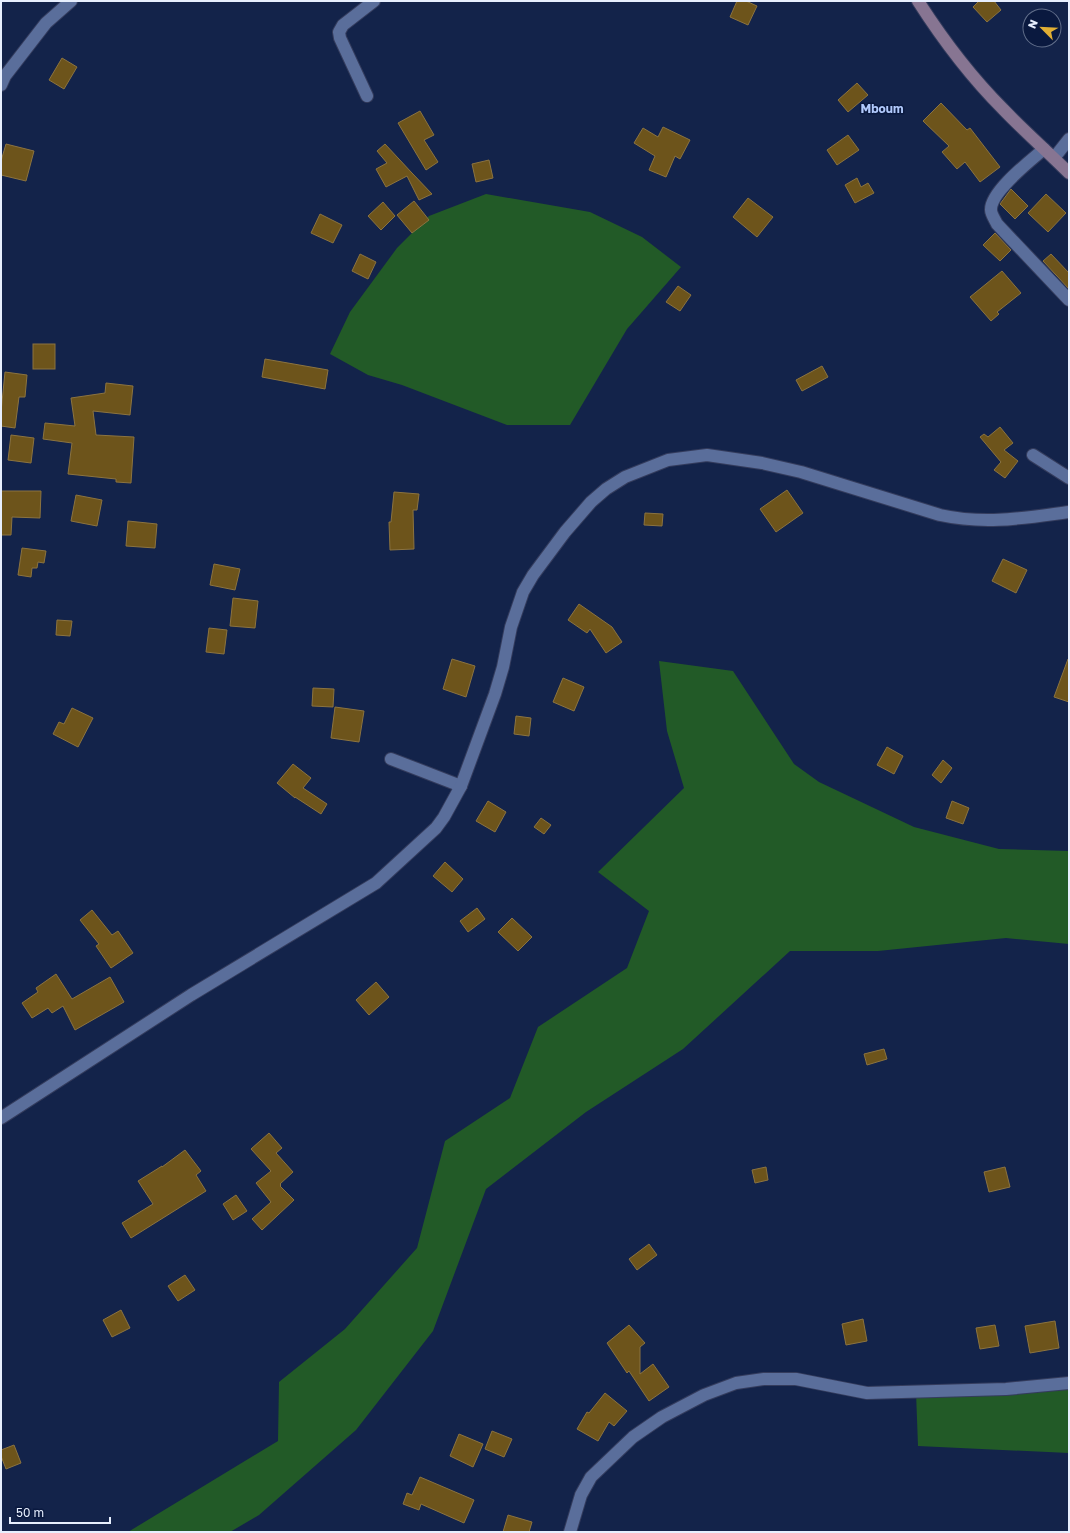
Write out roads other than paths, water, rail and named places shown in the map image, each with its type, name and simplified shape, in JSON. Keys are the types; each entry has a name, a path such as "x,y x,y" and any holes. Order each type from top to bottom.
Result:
{"main road":[{"path":"918,1 946,44 962,64 1002,109 1069,173"}],"street":[{"path":"2,80 46,24 71,1"},
{"path":"367,96 340,38 339,32 343,25 374,1"},
{"path":"1054,158 1069,139"},
{"path":"1044,149 1005,184 993,200 991,211 997,224 1069,300"},
{"path":"1,1118 191,995 376,883 436,828 444,817 461,786 495,694 503,667 511,626 523,592 533,575 565,532 591,502 606,489 624,477 668,460 707,455 762,463 801,472 940,515 961,519 1019,519 1069,512"},
{"path":"1033,455 1069,478"},
{"path":"391,759 461,786"},
{"path":"570,1532 581,1495 591,1477 633,1437 662,1417 704,1395 736,1383 764,1379 796,1379 867,1393 1006,1389 1069,1382"}],"district":[{"name":"Mboum","path":"882,108"}]}
